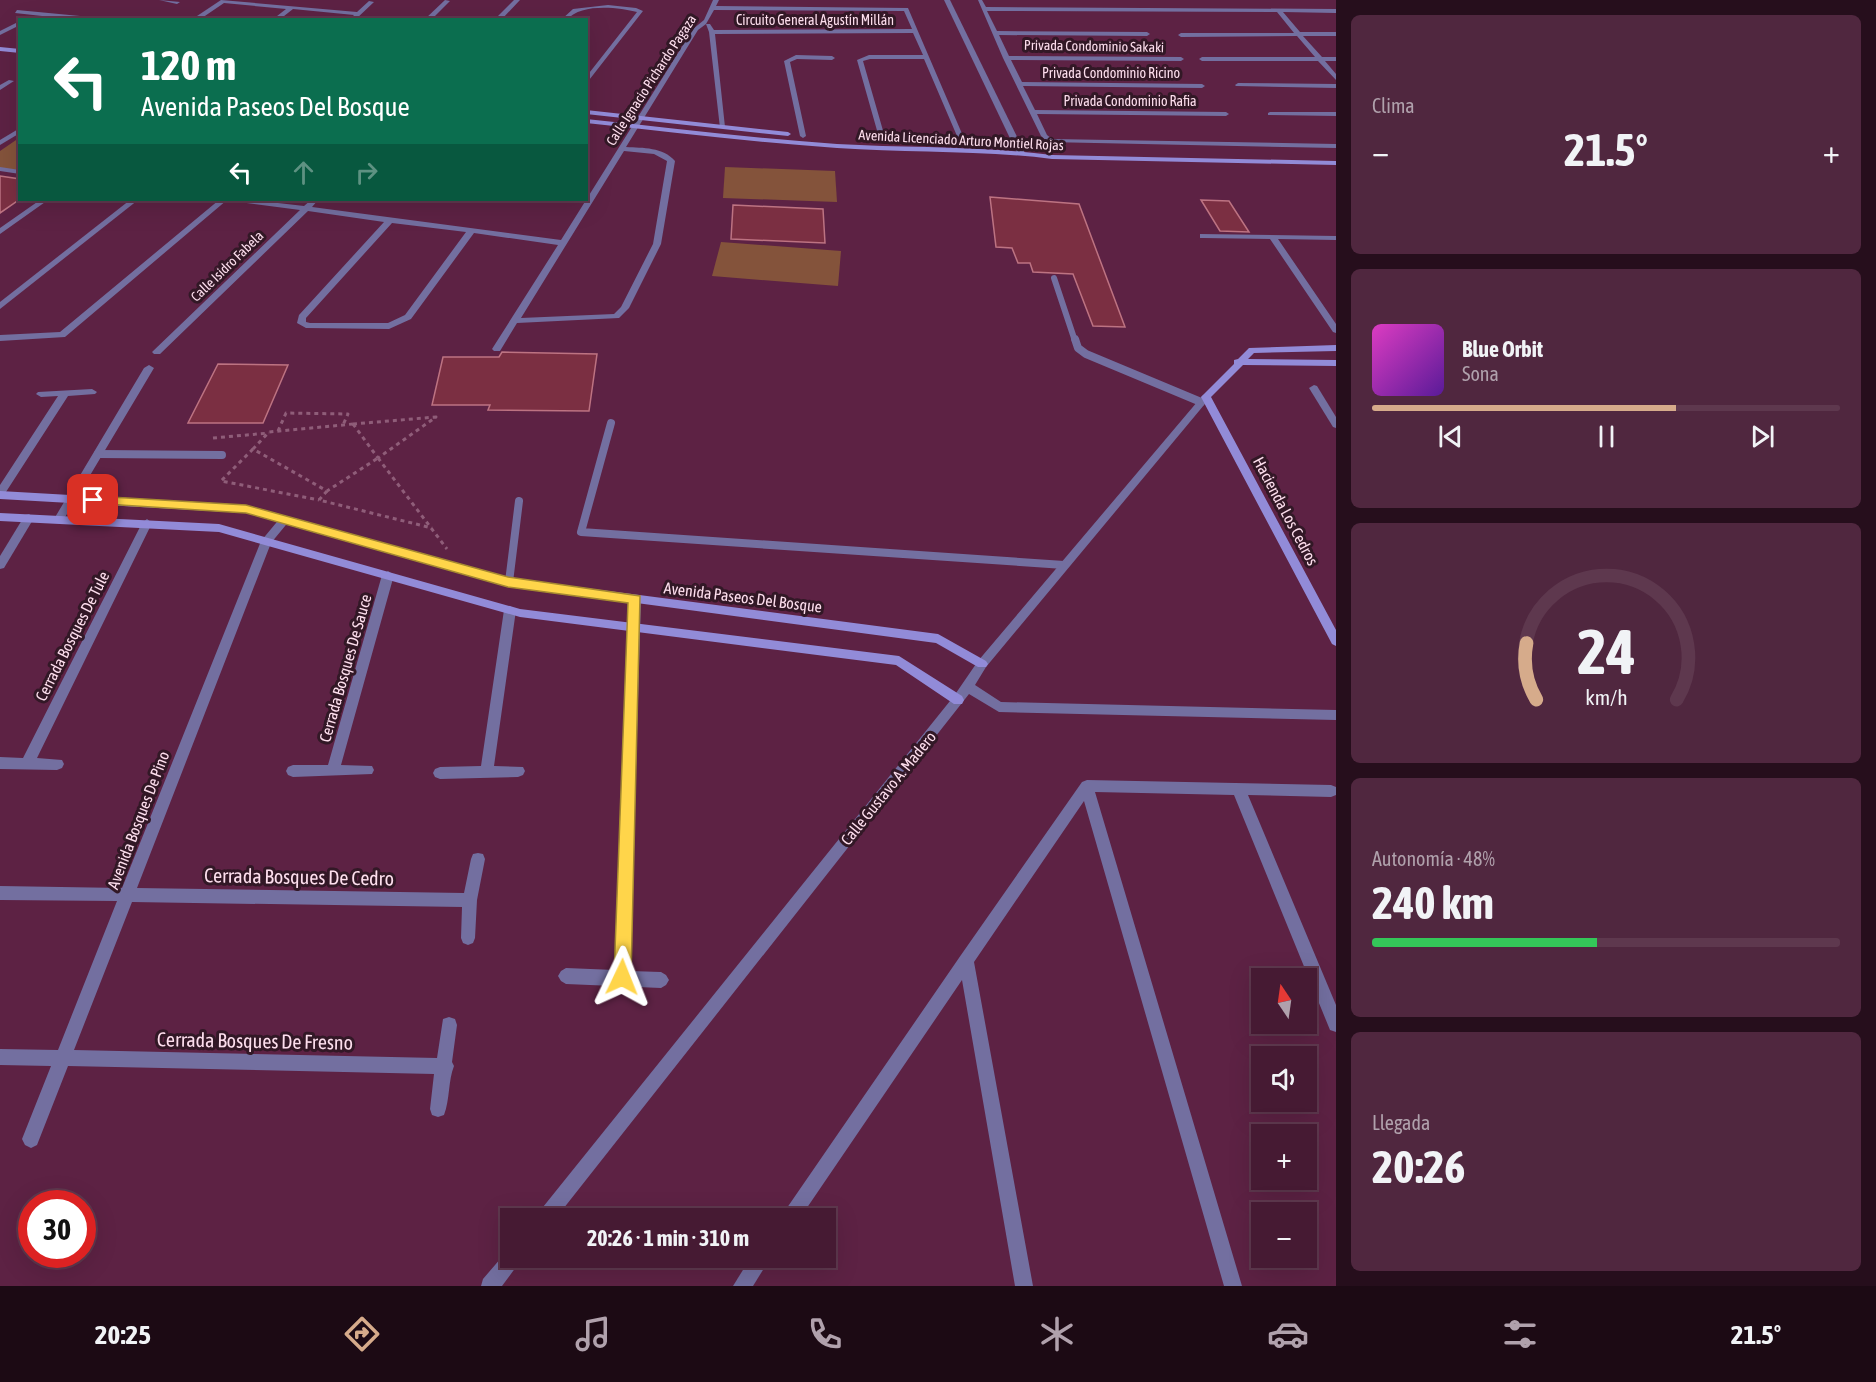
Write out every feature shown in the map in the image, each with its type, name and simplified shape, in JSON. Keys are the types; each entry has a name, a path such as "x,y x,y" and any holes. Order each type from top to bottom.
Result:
{"main road":[{"path":"0,49 18,51"},
{"path":"0,55 18,57"},
{"name":"Avenida Licenciado Arturo Montiel Rojas","path":"588,112 640,122 839,146 1021,153 1052,157 1336,163"},
{"name":"Avenida Licenciado Arturo Montiel Rojas","path":"588,121 722,127 803,136 883,141 1017,144"},
{"name":"Calle Gustavo A. Madero","path":"1204,399 1237,362 1252,350 1266,347 1336,348"},
{"path":"1237,362 1336,363"},
{"name":"Hacienda Los Cedros","path":"1204,399 1336,641"},
{"name":"Avenida Paseos Del Bosque","path":"0,494 246,509 508,582 938,639 982,664"},
{"path":"0,517 219,528 510,610 899,661 958,700"}],"street":[{"path":"162,0 177,2"},
{"path":"499,18 517,0"},
{"name":"Calle Ignacio Pichardo Pagaza","path":"497,349 696,29 706,21 716,0"},
{"path":"947,0 1021,153"},
{"path":"197,18 224,1 359,14"},
{"path":"429,18 447,1"},
{"path":"980,1 1034,112"},
{"path":"354,18 371,2"},
{"path":"278,18 291,8"},
{"path":"566,18 572,11 584,8 630,8 640,11 588,79"},
{"name":"Circuito General Agustín Millán","path":"712,8 906,9 915,32 712,32"},
{"path":"984,9 1336,11"},
{"path":"1279,11 1336,78"},
{"path":"17,12 80,18"},
{"path":"30,18 37,14"},
{"path":"706,21 712,32 722,127"},
{"path":"0,33 18,24"},
{"path":"915,32 963,143"},
{"path":"995,33 1147,34"},
{"path":"1181,35 1336,34"},
{"path":"803,136 787,61 796,57 832,58"},
{"path":"883,141 860,60 869,57 927,57"},
{"name":"Privada Condominio Sakaki","path":"1006,58 1181,59"},
{"path":"1202,59 1336,59"},
{"path":"0,88 11,81"},
{"name":"Privada Condominio Ricino","path":"1019,84 1202,86"},
{"path":"1238,85 1336,86"},
{"name":"Privada Condominio Rafia","path":"1034,112 1226,114"},
{"name":"Avenida Licenciado Arturo Montiel Rojas","path":"1034,112 1044,136 1050,141 1336,146"},
{"path":"1270,114 1336,114"},
{"path":"0,143 18,131"},
{"path":"514,321 616,316 625,308 657,244 671,160 668,156 656,153 623,148"},
{"path":"0,169 18,172"},
{"path":"0,232 43,201"},
{"path":"0,306 133,201"},
{"path":"0,338 62,335 222,201"},
{"path":"248,201 564,243"},
{"name":"Calle Isidro Fabela","path":"157,352 314,201"},
{"path":"390,220 302,317 301,323 309,326 377,326 401,323 408,317 472,230"},
{"path":"1203,236 1336,238"},
{"path":"1272,237 1336,330"},
{"path":"1323,311 1336,311"},
{"path":"59,519 149,368"},
{"path":"1314,388 1336,425"},
{"path":"41,394 92,392"},
{"path":"0,494 65,393"},
{"name":"Calle Gustavo A. Madero","path":"553,1208 958,700 982,664 1204,399"},
{"path":"1324,406 1336,406"},
{"path":"0,565 29,518"},
{"name":"Avenida Bosques De Pino","path":"30,1139 266,542 285,520"},
{"name":"Cerrada Bosques De Tule","path":"27,764 147,523"},
{"name":"Cerrada Bosques De Sauce","path":"333,769 388,575"},
{"path":"622,977 632,627 635,599"},
{"path":"487,772 510,610"},
{"path":"967,686 999,707 1336,715"},
{"path":"0,763 57,764"},
{"path":"293,771 367,770"},
{"path":"440,773 518,771"},
{"path":"1087,786 1331,791"},
{"path":"796,1208 1087,786"},
{"path":"1087,786 1233,1286"},
{"path":"1239,790 1336,1024"},
{"path":"468,938 470,900 478,859"},
{"name":"Cerrada Bosques De Cedro","path":"0,893 127,897 470,900"},
{"path":"966,960 1024,1286"},
{"path":"566,976 661,980"},
{"path":"438,1109 446,1066 450,1025"},
{"name":"Cerrada Bosques De Fresno","path":"0,1057 446,1066"},
{"path":"490,1286 504,1268"},
{"path":"742,1286 754,1268"}],"lane":[{"path":"1054,278 1078,348 1086,354 1204,399"},
{"path":"611,423 580,532 1064,566"},
{"path":"98,454 222,454"},
{"path":"508,582 519,501"}],"path":[{"path":"278,431 286,413 348,414 343,425"},
{"path":"319,500 327,490 436,417 269,432 221,481 319,500 433,529"},
{"path":"353,424 433,529 460,569"},
{"path":"253,449 327,490"}],"shaded area":[{"path":"18,139 18,170 0,168 0,151"},
{"path":"725,167 835,171 837,202 723,198"},
{"path":"721,242 841,251 838,286 712,276"}],"building":[{"path":"0,176 18,179 18,200 0,213"},
{"path":"990,197 1079,204 1125,327 1093,326 1073,274 1033,272 1030,263 1018,263 1012,248 996,247"},
{"path":"1201,200 1229,201 1249,232 1220,231"},
{"path":"733,205 823,209 825,243 731,239"},
{"path":"502,352 597,354 589,411 488,410 490,405 432,405 443,357 499,357"},
{"path":"218,364 288,365 263,423 188,423"}],"route":[{"path":"93,500 246,509 508,582 635,599 632,627 622,977"}]}
